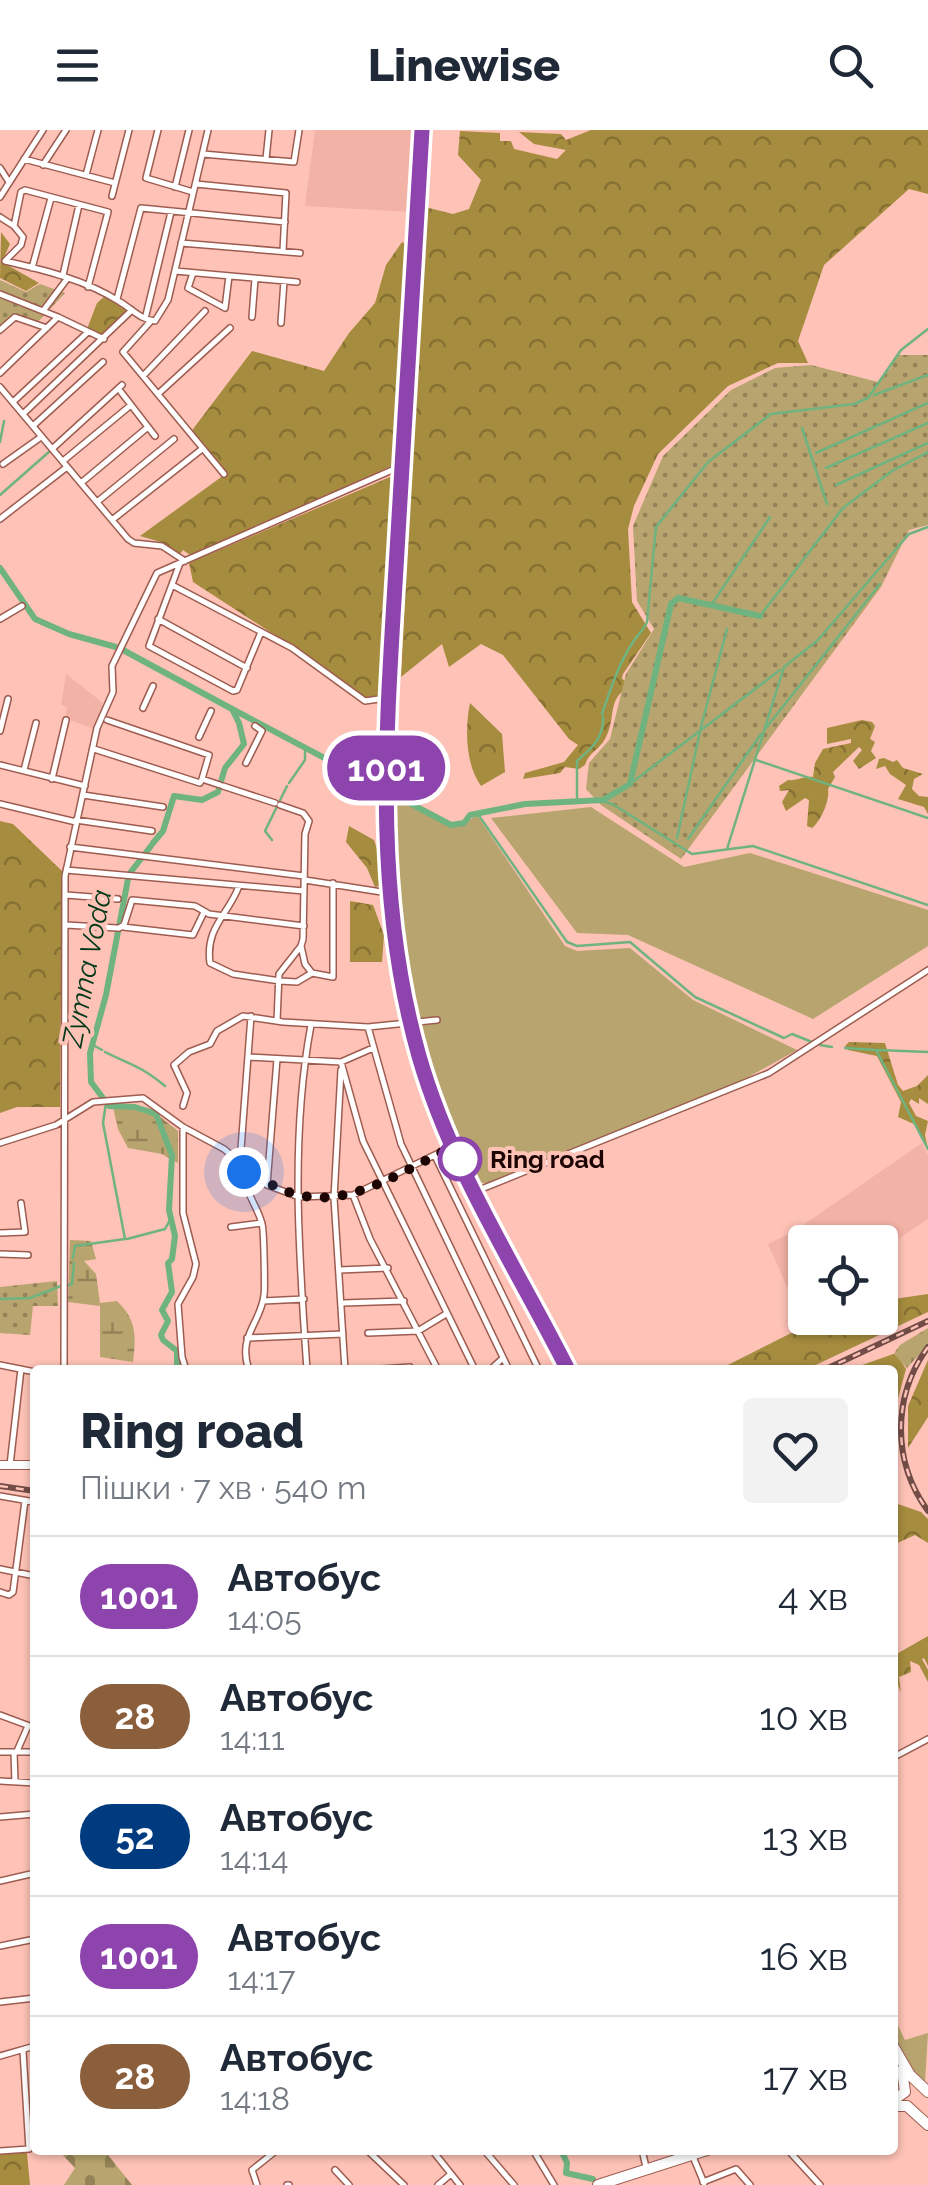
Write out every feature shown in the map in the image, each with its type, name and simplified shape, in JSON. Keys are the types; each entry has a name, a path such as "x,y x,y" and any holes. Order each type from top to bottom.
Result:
{"highway":[{"path":"422,130 385,782 388,893 411,1024 452,1150 478,1190 482,1210 565,1365"},
{"path":"898,2056 925,2088"},
{"path":"902,2064 911,2108 928,2123"},
{"path":"898,2098 913,2085 925,2088"},
{"path":"898,2105 911,2108 927,2104 928,2123"},
{"path":"616,2185 694,2155"},
{"path":"598,2185 647,2172"}],"street":[{"path":"0,197 43,130"},
{"path":"43,165 66,130"},
{"path":"86,175 98,130"},
{"path":"112,196 129,130"},
{"path":"158,130 146,178 194,192"},
{"path":"175,187 190,130"},
{"path":"0,216 23,237 5,261 88,285 155,321 166,306 208,130"},
{"path":"266,160 269,130"},
{"path":"203,154 294,162 299,130"},
{"path":"24,159 115,183"},
{"path":"0,168 9,182"},
{"path":"196,184 286,192 284,251"},
{"path":"14,226 21,192 108,212 88,285"},
{"path":"32,268 51,198"},
{"path":"43,311 65,278 79,205"},
{"path":"116,299 140,209 286,222"},
{"path":"171,212 148,318 123,349 224,474"},
{"path":"182,243 300,253"},
{"path":"175,271 297,282"},
{"path":"193,273 188,288 225,308 229,276"},
{"path":"252,318 255,278"},
{"path":"281,324 284,281"},
{"path":"0,294 104,340"},
{"path":"24,413 132,310"},
{"path":"143,376 205,312"},
{"path":"0,330 15,317 48,328"},
{"path":"0,373 58,317"},
{"path":"158,394 230,328"},
{"path":"14,401 88,332"},
{"path":"34,424 103,362"},
{"path":"0,387 134,543 162,546 183,562"},
{"path":"52,449 122,389 155,436"},
{"path":"0,519 131,405"},
{"path":"81,483 148,427"},
{"path":"3,464 42,436"},
{"path":"97,502 174,439"},
{"path":"112,520 202,448"},
{"path":"64,1365 66,870 102,713 113,692 112,666 152,577 402,466"},
{"path":"183,562 148,646 233,691 237,690 261,632"},
{"path":"172,585 324,669 338,685 365,702 389,698"},
{"path":"0,619 22,606"},
{"path":"158,619 247,668"},
{"path":"143,708 154,686"},
{"path":"0,731 8,699"},
{"path":"199,738 211,711"},
{"path":"52,778 66,720"},
{"path":"94,748 200,783 202,779 209,755 107,720"},
{"path":"24,770 36,723"},
{"path":"246,763 262,731 255,726"},
{"path":"0,765 85,786"},
{"path":"202,779 304,813 308,821 301,946 305,964 312,973"},
{"path":"83,795 164,807"},
{"path":"0,804 76,821 152,831"},
{"path":"70,847 333,882 388,893"},
{"path":"66,870 304,890"},
{"path":"239,886 220,916 210,962 234,974 297,982 312,973 332,976 333,882"},
{"path":"65,895 118,899"},
{"path":"120,928 132,900 195,906 220,916 304,926"},
{"path":"66,925 193,935 205,911"},
{"path":"277,1021 279,974 301,946"},
{"path":"478,1190 754,1081 928,970"},
{"path":"183,1106 187,1093 174,1065 188,1052 210,1044 211,1037 232,1020 251,1016 368,1027 437,1020"},
{"path":"240,1162 251,1016"},
{"path":"308,1365 298,1170 311,1024"},
{"path":"368,1027 401,1144 506,1365"},
{"path":"249,1057 341,1062 373,1048"},
{"path":"267,1185 277,1059"},
{"path":"341,1062 364,1142 472,1365"},
{"path":"341,1062 334,1198 345,1365"},
{"path":"0,1142 29,1136 93,1102 143,1098 183,1128 224,1149 267,1185 299,1197 334,1198 354,1195 452,1150"},
{"path":"183,1128 183,1213 196,1264 194,1277 178,1304 184,1365"},
{"path":"435,1156 537,1365"},
{"path":"247,1168 246,1193 262,1222 263,1301 247,1338 248,1365"},
{"path":"354,1195 370,1238 435,1365"},
{"path":"0,1234 25,1232 21,1203"},
{"path":"230,1227 262,1222"},
{"path":"0,1254 28,1255"},
{"path":"339,1270 388,1268"},
{"path":"263,1301 304,1299"},
{"path":"342,1304 404,1301"},
{"path":"368,1333 418,1331 446,1314"},
{"path":"247,1338 343,1334"},
{"path":"495,1365 503,1358"},
{"path":"0,1365 30,1371"},
{"path":"5,1465 21,1370"},
{"path":"0,1496 30,1501"},
{"path":"0,1592 12,1594 25,1500"},
{"path":"0,1570 30,1575"},
{"path":"0,1715 30,1727"},
{"path":"15,1782 16,1751 30,1729"},
{"path":"898,1755 928,1740"},
{"path":"0,1752 30,1752"},
{"path":"0,1781 30,1783"},
{"path":"0,1817 30,1814"},
{"path":"0,1881 30,1874"},
{"path":"0,1946 30,1940"},
{"path":"0,2002 30,1999"},
{"path":"0,2056 30,2048"},
{"path":"0,2151 29,2149 24,2051"},
{"path":"257,2185 252,2170 271,2155"},
{"path":"373,2155 404,2185"},
{"path":"436,2155 460,2185"},
{"path":"488,2155 514,2185"},
{"path":"535,2155 554,2185"},
{"path":"643,2155 647,2172"},
{"path":"699,2155 704,2184 736,2169 750,2185"},
{"path":"793,2155 820,2185"},
{"path":"335,2170 349,2185"},
{"path":"438,2185 450,2174"}],"shaded area":[{"path":"315,130 415,130 410,212 305,206"},
{"path":"66,674 103,703 96,730 65,718 67,707 61,705"},
{"path":"922,1143 928,1156 928,1219 898,1239 898,1225 803,1225"},
{"path":"788,1234 788,1289 768,1244"}],"green space":[{"path":"591,130 928,130 928,194 909,189 824,265 798,341 808,363 778,363 728,386 658,454 628,529 632,602 651,633 623,674 622,679 635,684 615,701 609,731 585,765 523,779 525,773 564,762 578,745 569,739 503,655 481,644 449,667 442,644 401,677 425,207 453,214 469,209 481,180 458,155 460,131 500,133 500,141 511,141 514,149 557,159 566,150 534,144 519,132 561,134 566,140"},
{"path":"1,232 10,244 2,262 39,283 26,291 0,278"},
{"path":"402,242 409,246 398,446 391,466 193,557 140,536 224,475 190,433 252,351 324,371 375,303 386,265"},
{"path":"0,280 26,292 40,284 65,293 37,323 14,315 0,328"},
{"path":"105,296 129,310 101,338 87,329 97,303"},
{"path":"896,355 928,355 928,525 909,530 881,587 681,859 601,805 586,789 589,763 610,739 626,674 654,629 637,601 633,526 663,456 731,390 775,368 811,365 878,382 891,368"},
{"path":"390,477 395,496 386,695 366,699 193,582 189,563"},
{"path":"470,703 502,734 505,772 481,786 468,745"},
{"path":"862,720 875,726 870,739 875,742 871,751 876,758 859,769 853,761 862,750 859,747 833,772 835,777 822,815 812,828 807,826 809,800 805,798 786,811 782,802 789,790 780,791 779,786 788,780 813,777 823,749 851,743 851,739 827,744 827,728"},
{"path":"879,759 897,760 903,768 923,774 914,779 912,789 919,796 928,797 928,814 924,807 898,799 906,785 885,766 876,769"},
{"path":"389,795 451,827 477,815 565,946 577,951 630,948 693,1000 797,1050 734,1085 487,1183 478,1183 435,1092 418,1036 425,1023 414,1017 397,935"},
{"path":"591,807 684,867 750,853 928,910 928,946 813,1019 628,935 577,933 491,818"},
{"path":"0,821 13,824 62,871 60,1107 17,1107 0,1113"},
{"path":"349,826 374,840 379,855 379,886 375,887 367,868 346,842"},
{"path":"350,901 373,905 384,935 382,962 350,962"},
{"path":"849,1042 885,1043 903,1091 917,1086 928,1075 928,1104 919,1098 919,1104 911,1099 909,1103 916,1116 928,1121 928,1149 916,1125 898,1117 901,1102 877,1056 848,1050 845,1046"},
{"path":"112,1103 149,1108 178,1131 178,1163 162,1154 128,1148 118,1129"},
{"path":"70,1240 91,1241 96,1259 84,1261 96,1274 100,1303 117,1301 132,1322 133,1362 100,1357 100,1306 68,1302"},
{"path":"57,1281 58,1306 33,1306 30,1335 0,1333 0,1287"},
{"path":"928,1294 928,1312 898,1326 898,1298"},
{"path":"928,1328 928,1345 907,1368 895,1352"},
{"path":"788,1335 879,1335 816,1365 728,1365"},
{"path":"896,1353 906,1369 898,1399 898,1365 862,1365"},
{"path":"928,1360 928,1417 908,1448 908,1406"},
{"path":"898,1504 921,1512 928,1519 928,1543 915,1535 898,1543"},
{"path":"928,1636 928,1666 922,1659 928,1670 928,1682 919,1665 910,1661 911,1672 899,1677 901,1692 898,1685 898,1653"},
{"path":"898,2025 905,2040 928,2033 925,2082 911,2069 901,2052"},
{"path":"0,2153 27,2153 30,2185 0,2185"},
{"path":"63,2155 108,2155 132,2185 64,2185 75,2168"}],"waterway":[{"path":"602,714 623,659 647,622 656,527 708,462 771,414 854,404 868,398 901,350 928,329"},
{"path":"874,395 928,375"},
{"path":"816,453 928,403"},
{"path":"0,442 4,421"},
{"path":"826,468 928,423"},
{"path":"802,428 827,504"},
{"path":"836,485 928,443"},
{"path":"0,495 50,451"},
{"path":"760,616 843,508 892,471 928,452"},
{"path":"712,604 770,517"},
{"path":"727,849 784,667 818,640 909,534 928,527"},
{"name":"Zymna Voda","path":"0,568 35,619 69,634 116,647"},
{"path":"766,728 880,584"},
{"path":"232,709 451,825 464,823 470,815 525,804 603,800 630,784 671,604 678,598 760,616"},
{"path":"677,838 727,629"},
{"name":"Zymna Voda","path":"123,650 232,709 244,744 225,768 218,792 202,800 174,796 163,831 153,843"},
{"path":"630,784 780,670"},
{"path":"577,802 577,761 599,737 603,717"},
{"path":"688,839 761,734"},
{"path":"289,783 305,760 305,748"},
{"path":"756,760 928,818"},
{"path":"272,840 265,831 287,786"},
{"path":"601,800 692,854 753,846 928,905"},
{"path":"477,813 567,942 577,946 630,942 695,997 784,1038 792,1034 812,1042"},
{"name":"Zymna Voda","path":"130,873 151,846"},
{"name":"Zymna Voda","path":"128,879 106,995 90,1053 91,1082 109,1106 135,1107 156,1114 172,1155 169,1210 175,1236 168,1263 172,1292 162,1310 168,1321 161,1335 177,1351 177,1365"},
{"path":"93,1045 102,1050"},
{"path":"820,1045 832,1047"},
{"path":"845,1048 876,1050 928,1149"},
{"path":"878,1050 928,1052"},
{"path":"105,1052 165,1086"},
{"path":"73,1258 75,1246 125,1239 103,1123 106,1103"},
{"path":"127,1239 165,1229 171,1218"},
{"path":"68,1285 72,1284 74,1263"},
{"path":"0,1299 30,1298 61,1286"},
{"name":"Zymna Voda","path":"563,2155 566,2173 593,2179"}],"railway":[{"path":"835,1365 928,1321"},
{"path":"928,1347 908,1386 901,1429 908,1472 928,1511"},
{"path":"0,1486 30,1490"}],"bus line":[{"name":"1001","path":"422,130 388,702 388,893 411,1024 429,1087 474,1192 565,1365"}],"place":[{"name":"Ring road","path":"460,1159"}],"route":[{"path":"244,1172 247,1168 267,1185 299,1197 343,1198 454,1146 460,1159"}]}
